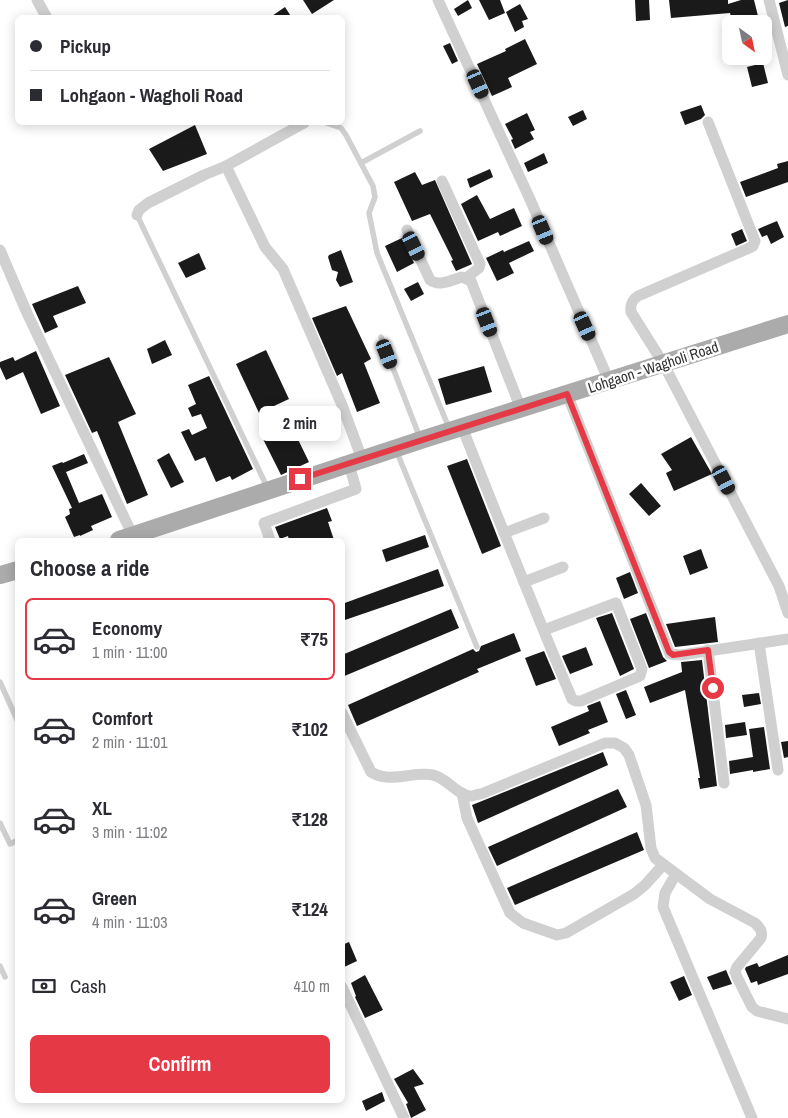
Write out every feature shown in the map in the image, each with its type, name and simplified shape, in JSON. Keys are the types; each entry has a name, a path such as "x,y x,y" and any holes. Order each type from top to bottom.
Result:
{"main road":[{"name":"Lohgaon - Wagholi Road","path":"126,538 355,461 788,324"},
{"path":"0,575 15,571"}],"street":[{"path":"37,0 45,15"},
{"path":"438,0 529,197 609,381"},
{"path":"769,0 784,47 788,75"},
{"path":"708,122 755,241 753,246 634,298 630,306 663,363 779,586 788,612"},
{"path":"138,215 139,210 148,203 226,166 299,125"},
{"path":"226,166 265,247 283,269 342,406 355,461 356,489 264,523 269,538"},
{"path":"442,181 480,264 479,268 466,278"},
{"path":"407,230 430,280 440,284 462,277 470,281 474,287 521,409"},
{"path":"0,250 123,538"},
{"path":"567,394 670,654 681,655 788,639"},
{"path":"456,429 504,533 572,699 576,702 581,702 640,676 642,669 616,603 544,630"},
{"path":"504,533 544,518"},
{"path":"524,582 564,567"},
{"path":"759,643 778,770"},
{"path":"708,650 724,783"},
{"path":"345,719 371,772 378,777 387,778 426,774 445,780 462,793 470,796 482,794 605,743 615,743 624,748 630,756 646,805 651,848 655,858 710,899 755,923 760,928 761,938 737,967 736,977 752,1007 757,1011 788,1019"},
{"path":"462,793 467,818 510,913 523,923 557,935 566,933 634,894 645,886 664,865"},
{"path":"676,874 665,893 663,907 752,1118"},
{"path":"345,993 404,1118"}],"lane":[{"path":"332,125 340,128 346,135 373,186 375,197 369,214 377,253 456,429"},
{"path":"361,163 420,130"},
{"path":"138,215 268,490"},
{"path":"381,337 421,440"},
{"path":"395,449 477,647"},
{"path":"0,682 15,715"},
{"path":"0,823 10,844 15,842"},
{"path":"0,966 5,977"}],"building":[{"path":"303,0 334,0 312,14"},
{"path":"468,0 472,8 458,16 454,9"},
{"path":"479,0 500,0 505,13 489,20"},
{"path":"635,0 649,0 650,20 636,21"},
{"path":"669,0 728,0 728,4 741,0 754,0 758,15 731,15 730,13 671,18"},
{"path":"788,0 788,26 785,27 779,3"},
{"path":"520,4 528,19 522,21 524,27 515,32 506,12"},
{"path":"285,7 290,15 273,15"},
{"path":"525,39 537,64 508,78 512,87 492,96 477,64 506,51 505,49"},
{"path":"450,43 458,61 452,64 443,46"},
{"path":"764,65 768,83 752,87 747,67"},
{"path":"701,105 705,115 701,119 685,125 680,112"},
{"path":"583,110 587,119 573,126 568,117"},
{"path":"527,113 535,130 530,132 534,139 515,149 511,140 513,139 505,124"},
{"path":"195,125 207,154 163,171 149,149"},
{"path":"544,153 548,163 528,172 524,163"},
{"path":"788,161 788,182 746,197 740,182 778,168 777,164"},
{"path":"490,169 493,177 470,188 467,179"},
{"path":"415,172 422,185 435,180 472,264 456,271 451,261 453,260 430,214 412,221 394,182"},
{"path":"477,195 490,219 514,208 522,226 500,236 498,232 478,241 461,204"},
{"path":"777,221 784,237 771,244 767,235 762,237 758,229"},
{"path":"742,229 747,241 736,246 731,234"},
{"path":"402,238 414,263 397,272 385,246"},
{"path":"529,241 534,251 509,263 514,273 497,281 486,258"},
{"path":"341,250 353,282 340,287 336,280 338,272 332,270 328,257"},
{"path":"199,253 206,269 186,278 178,263"},
{"path":"418,282 424,294 411,301 404,289"},
{"path":"78,286 86,303 53,316 58,327 45,333 32,304"},
{"path":"346,306 371,359 364,363 380,403 357,412 342,373 337,376 312,318"},
{"path":"165,340 172,355 152,364 147,349"},
{"path":"266,350 289,399 259,413 236,364"},
{"path":"36,351 60,406 41,414 23,372 6,380 0,367 0,362 13,357 15,361"},
{"path":"109,357 136,414 118,422 148,495 127,504 97,431 92,433 65,375"},
{"path":"484,366 492,392 446,405 438,379"},
{"path":"209,376 253,469 232,480 230,476 216,482 205,457 195,461 181,432 189,429 192,435 207,428 201,414 192,417 188,408 196,404 188,385"},
{"path":"291,425 309,462 281,475 263,439"},
{"path":"691,437 712,474 674,491 666,473 672,470 661,454"},
{"path":"169,453 184,482 171,488 157,460"},
{"path":"84,454 88,463 66,472 79,503 102,494 112,517 91,526 93,530 74,537 65,517 70,514 69,509 72,508 52,466"},
{"path":"467,459 501,546 482,554 447,466"},
{"path":"641,483 661,506 649,516 629,494"},
{"path":"327,508 332,521 328,522 333,538 288,538 288,536 280,538 275,527"},
{"path":"425,535 429,547 386,562 382,550"},
{"path":"701,549 708,568 690,575 683,556"},
{"path":"438,569 444,586 345,620 345,603"},
{"path":"630,572 638,593 624,599 616,578"},
{"path":"451,609 459,628 345,676 345,654"},
{"path":"612,613 634,669 620,676 596,618"},
{"path":"646,613 663,657 667,661 649,668 630,619"},
{"path":"715,617 718,642 675,647 666,624"},
{"path":"514,633 521,651 477,669 479,672 357,726 348,705 473,649 476,652 479,651 481,646"},
{"path":"586,647 593,665 570,674 562,656"},
{"path":"544,651 556,679 536,686 525,658"},
{"path":"702,660 717,786 700,789 698,778 700,778 685,690 650,703 644,687 682,672 681,662"},
{"path":"626,690 636,715 626,719 616,694"},
{"path":"759,693 761,704 744,707 742,695"},
{"path":"600,701 608,722 588,730 590,733 559,746 551,727 589,711 587,706"},
{"path":"745,722 747,735 726,738 725,725"},
{"path":"764,727 770,769 730,774 729,761 753,757 749,729"},
{"path":"788,741 788,757 784,758 781,742"},
{"path":"603,752 608,765 478,823 472,805"},
{"path":"618,789 627,807 497,866 488,847"},
{"path":"637,832 644,850 515,905 507,888"},
{"path":"349,942 357,961 345,967 345,944"},
{"path":"788,955 788,974 758,985 757,981 751,983 745,969 746,967 757,963 759,967"},
{"path":"726,970 732,984 713,990 707,977"},
{"path":"365,975 383,1010 365,1018 351,983"},
{"path":"684,976 692,995 679,1001 670,982"},
{"path":"413,1069 424,1084 414,1087 426,1110 411,1118 406,1104 408,1103 394,1079"},
{"path":"382,1092 385,1101 366,1111 362,1101"}],"route":[{"path":"300,479 567,394 669,652 673,655 681,655 708,650 713,688"}]}
